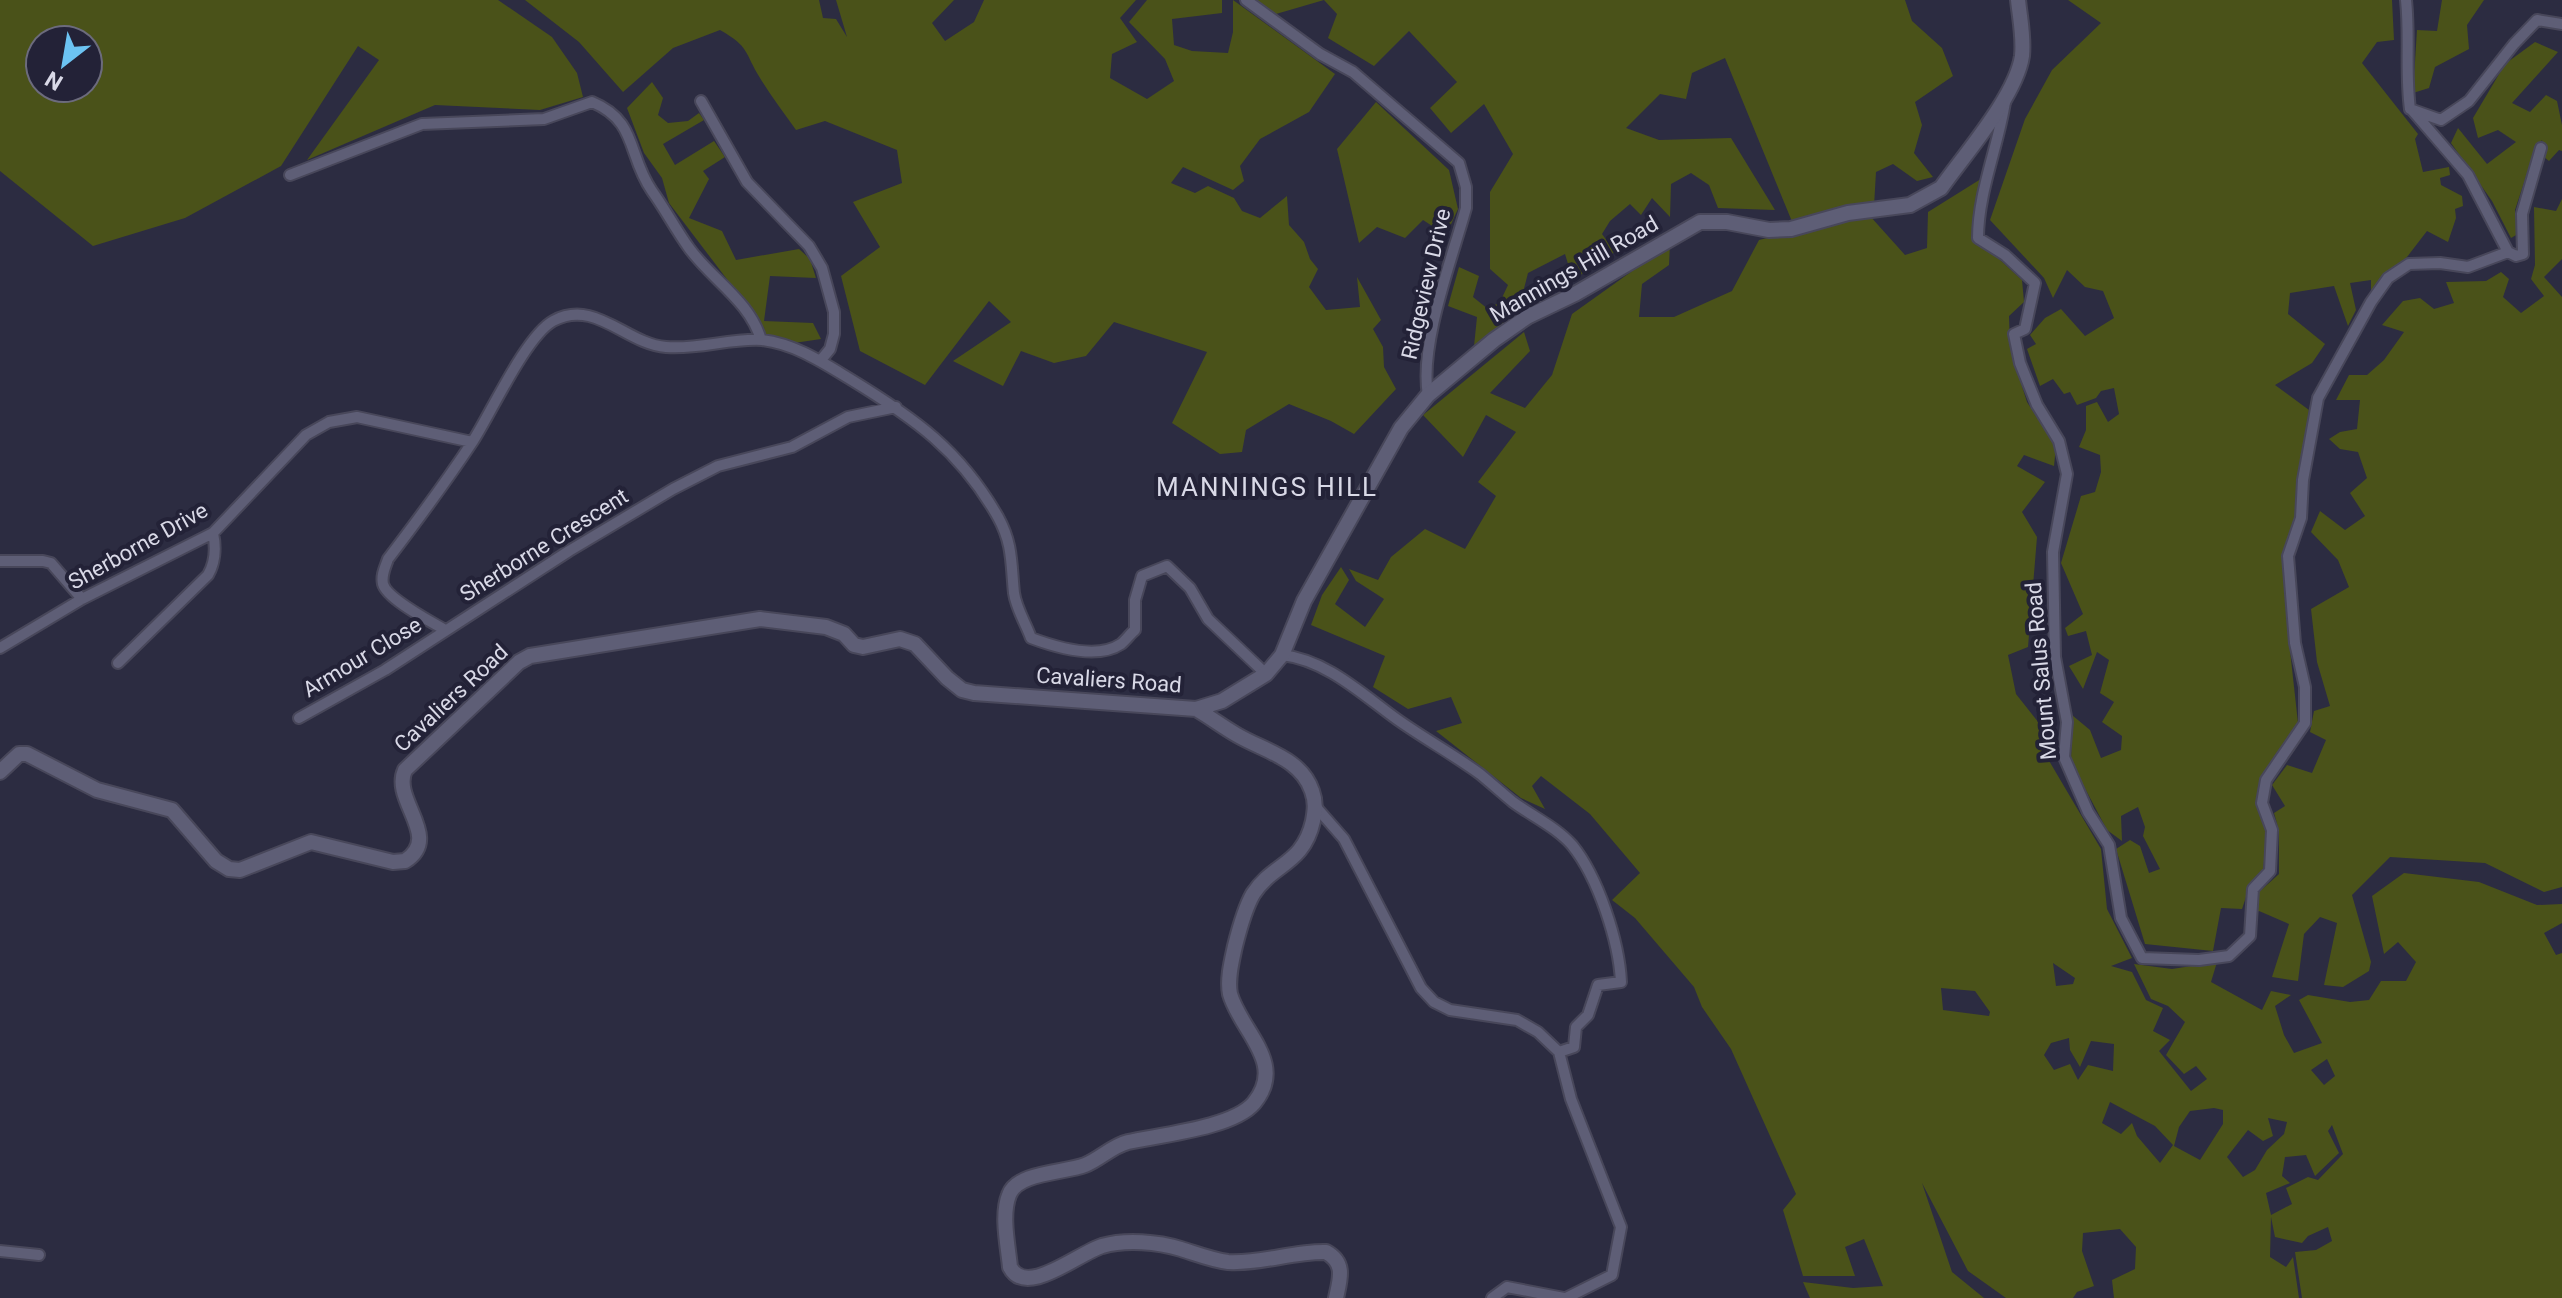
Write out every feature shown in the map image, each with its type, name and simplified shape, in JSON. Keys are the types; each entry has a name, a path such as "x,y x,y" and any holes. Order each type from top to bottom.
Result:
{"main road":[{"name":"Mannings Hill Road","path":"1196,709 1222,701 1266,674 1282,655 1304,601 1401,428 1428,395 1494,340 1527,317 1575,294 1700,222 1727,222 1769,230 1791,229 1848,213 1910,205 1941,188 2007,95 2021,60 2023,38 2018,0"},
{"name":"Cavaliers Road","path":"0,772 19,754 27,754 97,790 172,810 216,861 229,869 240,870 311,842 393,862 405,861 416,851 420,835 401,783 405,770 519,662 530,656 760,619 826,627 844,634 854,645 863,647 900,639 915,644 947,678 962,690 974,693 1196,709"},
{"path":"1196,709 1304,773 1316,807 1309,838 1293,859 1266,880 1253,895 1236,940 1231,964 1229,990 1237,1012 1268,1067 1266,1083 1253,1104 1236,1116 1170,1136 1125,1143 1069,1171 1027,1178 1015,1185 1009,1193 1006,1207 1010,1267 1013,1277 1029,1284 1041,1282 1099,1247 1116,1243 1161,1244 1229,1262 1326,1252 1335,1257 1340,1266 1336,1298"}],"street":[{"name":"Ridgeview Drive","path":"1246,0 1320,54 1353,72 1459,163 1466,187 1466,208 1427,350 1425,378 1428,395"},
{"path":"2406,0 2406,74 2410,109 2468,175 2508,252 2516,256 2523,254 2522,214 2541,148"},
{"path":"2410,109 2441,120 2469,101 2537,20 2562,24"},
{"name":"Mount Salus Road","path":"2007,95 1978,213 1978,238 2005,255 2035,283 2025,329 2014,334 2020,363 2037,405 2059,441 2067,474 2053,552 2055,657 2067,722 2064,757 2088,812 2109,845 2121,918 2142,958 2199,960 2229,956 2250,936 2253,889 2270,871 2272,830 2262,803 2266,780 2305,723 2305,687 2295,643 2288,556 2301,518 2303,480 2318,398 2324,385 2388,278 2409,264 2440,263 2468,267 2508,252"},
{"path":"701,101 747,182 809,246 822,268 834,312 834,334 830,349 821,360"},
{"path":"290,175 422,124 544,119 592,102 611,109 620,119 648,185 689,248 747,311 757,325 761,340"},
{"path":"445,630 391,596 384,588 382,575 388,559 472,442 526,349 552,322 581,314 614,324 646,342 663,347 761,340 793,347 821,360 926,428 950,452 999,518 1013,553 1015,596 1031,638 1055,647 1086,652 1119,646 1135,630 1135,600 1142,576 1167,566 1190,588 1208,619 1266,674"},
{"name":"Sherborne Crescent","path":"445,630 637,510 718,466 792,447 848,417 896,407"},
{"name":"Sherborne Drive","path":"0,648 82,599 213,533 306,435 329,422 357,417 472,442"},
{"path":"118,663 208,575 213,567 213,533"},
{"path":"0,561 51,563 82,599"},
{"name":"Armour Close","path":"299,718 385,670 445,630"},
{"path":"1282,655 1299,657 1351,684 1542,821 1570,843 1586,865 1615,938 1621,982 1598,985 1588,1015 1576,1027 1574,1047 1559,1052"},
{"path":"1316,807 1344,839 1421,988 1434,1002 1450,1010 1517,1020 1538,1032 1559,1052 1571,1099 1621,1227 1612,1275 1565,1298 1507,1287 1492,1298"},
{"path":"0,1251 39,1255"}],"green space":[{"path":"0,0 498,0 552,37 577,73 583,97 540,110 435,105 307,160 379,60 358,46 281,166 185,218 93,246 0,171"},
{"path":"525,0 819,0 823,18 836,19 847,37 836,0 954,0 932,23 945,41 974,22 984,0 1136,0 1120,18 1137,42 1112,54 1110,78 1147,99 1174,81 1165,59 1129,22 1147,0 1222,0 1222,13 1172,19 1174,45 1192,51 1228,53 1233,32 1233,0 1335,74 1309,112 1260,139 1240,166 1244,181 1233,190 1183,167 1171,183 1195,193 1208,186 1234,198 1242,211 1260,218 1287,196 1289,225 1304,242 1310,259 1318,269 1309,287 1326,310 1360,307 1357,277 1381,320 1373,329 1383,347 1384,367 1396,389 1354,434 1289,404 1246,430 1242,452 1220,454 1172,423 1207,352 1114,322 1086,356 1054,363 1021,351 1003,386 953,361 1011,322 989,301 925,385 860,351 841,276 880,247 853,202 902,183 897,150 825,121 796,130 764,85 742,46 720,30 673,48 623,92 579,42"},
{"path":"1256,0 1324,0 1276,14"},
{"path":"1324,0 1905,0 1912,21 1942,48 1953,76 1915,102 1922,125 1914,153 1933,177 1917,181 1893,164 1876,172 1874,206 1793,224 1725,58 1692,73 1686,99 1660,94 1626,128 1659,140 1731,138 1775,210 1718,208 1709,185 1691,173 1671,184 1670,217 1652,198 1641,215 1630,204 1610,221 1602,234 1615,252 1573,280 1565,254 1528,273 1517,316 1474,346 1477,317 1448,306 1459,267 1479,276 1473,297 1488,309 1500,302 1508,285 1490,269 1490,192 1513,154 1484,104 1451,133 1430,108 1457,82 1409,31 1374,66 1328,38 1337,14"},
{"path":"2068,0 2392,0 2394,40 2377,42 2362,63 2418,134 2415,139 2423,172 2449,167 2450,175 2440,178 2441,185 2462,196 2463,206 2455,209 2456,218 2448,242 2427,231 2407,257 2371,292 2371,280 2350,283 2356,310 2348,326 2334,286 2290,293 2288,314 2325,344 2312,363 2275,385 2309,410 2295,520 2284,555 2287,623 2298,723 2260,782 2257,801 2268,832 2263,869 2249,888 2242,909 2221,908 2213,951 2145,944 2116,849 2130,840 2140,846 2149,873 2160,869 2143,836 2145,827 2138,807 2121,816 2122,841 2107,830 2071,762 2072,715 2090,730 2101,758 2121,750 2122,736 2102,722 2114,702 2100,693 2109,660 2097,652 2083,689 2069,666 2092,655 2086,631 2068,636 2065,628 2083,614 2061,563 2081,496 2095,492 2101,472 2100,455 2079,447 2086,430 2086,406 2097,402 2108,422 2119,414 2114,388 2101,391 2096,398 2077,405 2070,392 2064,394 2053,379 2040,386 2027,349 2036,344 2030,335 2045,318 2061,309 2085,336 2114,318 2103,291 2085,287 2067,270 2053,298 2044,278 1990,220 2025,119 2052,70 2101,23"},
{"path":"2442,0 2484,0 2467,25 2469,49 2435,67 2429,88 2413,93 2417,30 2437,31"},
{"path":"2535,42 2558,52 2512,103 2530,112 2546,95 2557,101 2562,125 2562,151 2559,150 2549,161 2544,157 2542,140 2535,149 2515,210 2518,234 2511,238 2492,201 2451,143 2458,128 2487,164 2516,142 2498,130 2478,138 2473,118 2505,64"},
{"path":"652,82 663,98 658,115 668,123 688,121 699,113 704,120 663,144 675,165 714,141 725,157 703,171 709,179 689,218 722,231 736,260 799,249 810,259 816,278 770,276 764,321 813,323 821,339 794,343 765,336 764,328 669,203 662,178 644,153 627,108"},
{"path":"1376,102 1449,170 1458,209 1446,235 1423,220 1405,238 1377,227 1359,243 1337,149"},
{"path":"1984,177 1976,214 1980,237 2022,280 2024,302 2009,316 2010,348 2027,402 2056,447 2054,466 2024,455 2017,466 2045,482 2022,512 2037,537 2028,647 2008,655 2016,694 2043,728 2048,759 2101,849 2107,909 2132,958 2111,966 2132,972 2146,1000 2163,1008 2153,1031 2170,1040 2159,1051 2191,1091 2207,1079 2196,1066 2184,1074 2166,1055 2185,1022 2168,1006 2151,999 2134,964 2172,969 2217,962 2211,982 2262,1010 2271,991 2291,995 2275,1006 2284,1035 2294,1053 2322,1043 2299,1000 2308,995 2350,1002 2369,1000 2381,981 2406,981 2416,962 2398,942 2384,954 2372,896 2404,873 2479,882 2537,905 2562,904 2562,923 2544,933 2556,955 2562,953 2562,1298 2302,1298 2295,1252 2316,1250 2332,1241 2328,1227 2308,1236 2302,1243 2275,1237 2271,1217 2270,1257 2286,1267 2293,1257 2299,1298 2114,1298 2112,1280 2135,1269 2136,1247 2120,1229 2083,1233 2082,1251 2094,1286 2077,1292 2073,1298 2006,1298 1968,1271 1922,1183 1952,1272 1984,1298 1810,1298 1803,1282 1853,1288 1883,1286 1864,1239 1845,1247 1855,1276 1803,1276 1783,1210 1796,1194 1731,1049 1702,1007 1694,987 1635,918 1612,900 1640,873 1590,814 1541,776 1532,786 1545,809 1521,798 1436,731 1462,723 1451,697 1408,709 1373,687 1385,656 1311,625 1322,595 1341,567 1349,580 1335,604 1365,627 1384,599 1356,581 1349,569 1378,580 1391,557 1425,529 1465,549 1496,496 1478,482 1516,432 1486,415 1463,457 1423,415 1524,332 1530,351 1490,393 1525,408 1552,375 1572,314 1670,244 1669,265 1642,284 1639,317 1674,317 1732,291 1759,240 1857,215 1870,216 1905,255 1927,248 1928,212","holes":["2053,963 2075,978 2073,984 2056,986","1941,988 1975,991 1990,1012 1989,1016 1943,1010","2069,1038 2070,1050 2080,1067 2091,1041 2114,1044 2113,1071 2088,1065 2078,1080 2070,1064 2054,1070 2044,1055 2051,1043","2327,1059 2335,1076 2324,1085 2311,1070","2110,1102 2155,1126 2173,1145 2160,1163 2137,1136 2132,1123 2121,1134 2102,1123","2223,1110 2223,1124 2200,1160 2174,1146 2179,1127 2190,1111","2268,1118 2287,1122 2284,1134 2267,1150 2255,1170 2243,1177 2227,1157 2248,1130 2263,1141 2273,1136","2332,1125 2343,1154 2318,1180 2308,1177 2286,1188 2292,1204 2271,1215 2266,1193 2290,1183 2282,1176 2285,1157 2306,1155 2315,1176 2339,1153 2328,1131"]},
{"path":"2562,199 2562,259 2544,277 2562,297 2562,887 2544,892 2485,863 2390,857 2352,895 2371,962 2369,971 2343,987 2324,985 2337,923 2320,917 2304,934 2298,981 2272,977 2289,924 2259,911 2253,916 2259,892 2279,874 2279,831 2274,813 2285,806 2272,785 2287,765 2312,773 2326,740 2310,732 2314,711 2330,706 2317,662 2311,609 2349,587 2338,560 2311,532 2320,511 2345,530 2365,516 2350,493 2367,478 2358,452 2340,449 2329,439 2340,432 2357,429 2360,400 2336,400 2349,375 2367,375 2384,360 2404,332 2382,325 2403,301 2420,298 2434,309 2454,303 2446,282 2486,281 2501,272 2509,279 2503,297 2521,313 2544,296 2531,279 2535,265 2534,207 2556,211"}],"district":[{"name":"MANNINGS HILL","path":"1267,487"}]}
